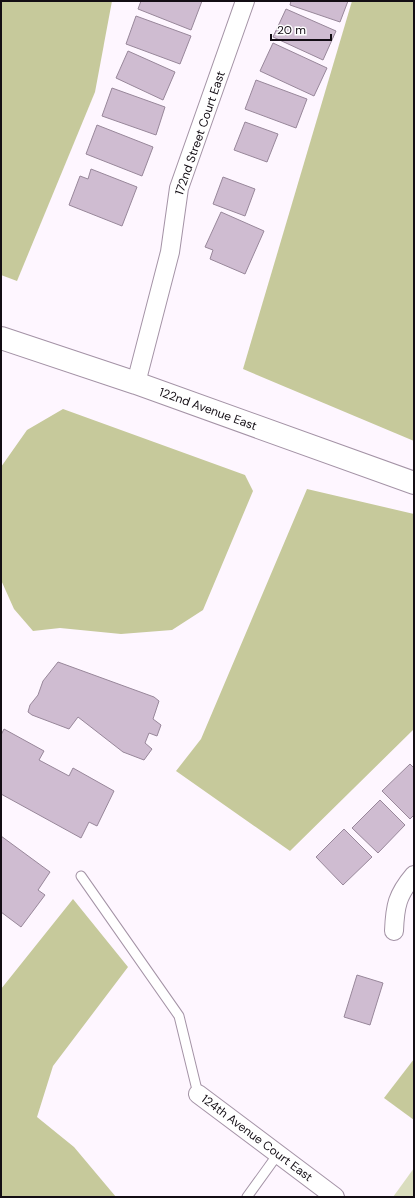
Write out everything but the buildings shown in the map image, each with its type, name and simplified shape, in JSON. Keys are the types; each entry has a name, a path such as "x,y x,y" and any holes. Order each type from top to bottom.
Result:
{"main road":[{"name":"122nd Avenue East","path":"1,338 136,383 414,482"}],"street":[{"name":"172nd Street Court East","path":"136,383 170,252 179,188 245,1"},
{"path":"394,931 395,912 399,896 414,875"},
{"name":"124th Avenue Court East","path":"198,1094 335,1197"}],"lane":[{"path":"81,876 179,1016 198,1094"},
{"path":"247,1197 278,1154"}],"green space":[{"path":"1,1 112,1 95,92 17,281 1,275"},
{"path":"352,1 414,1 414,441 243,369"},
{"path":"63,409 245,475 253,491 203,610 172,630 121,634 60,628 33,631 14,609 1,580 1,467 27,430"},
{"path":"307,489 414,514 414,729 290,851 176,771 201,739"},
{"path":"73,899 128,967 53,1066 37,1117 74,1147 116,1197 1,1197 1,989"},
{"path":"414,1059 414,1120 384,1098"},
{"path":"414,1168 414,1197 393,1197"}]}
